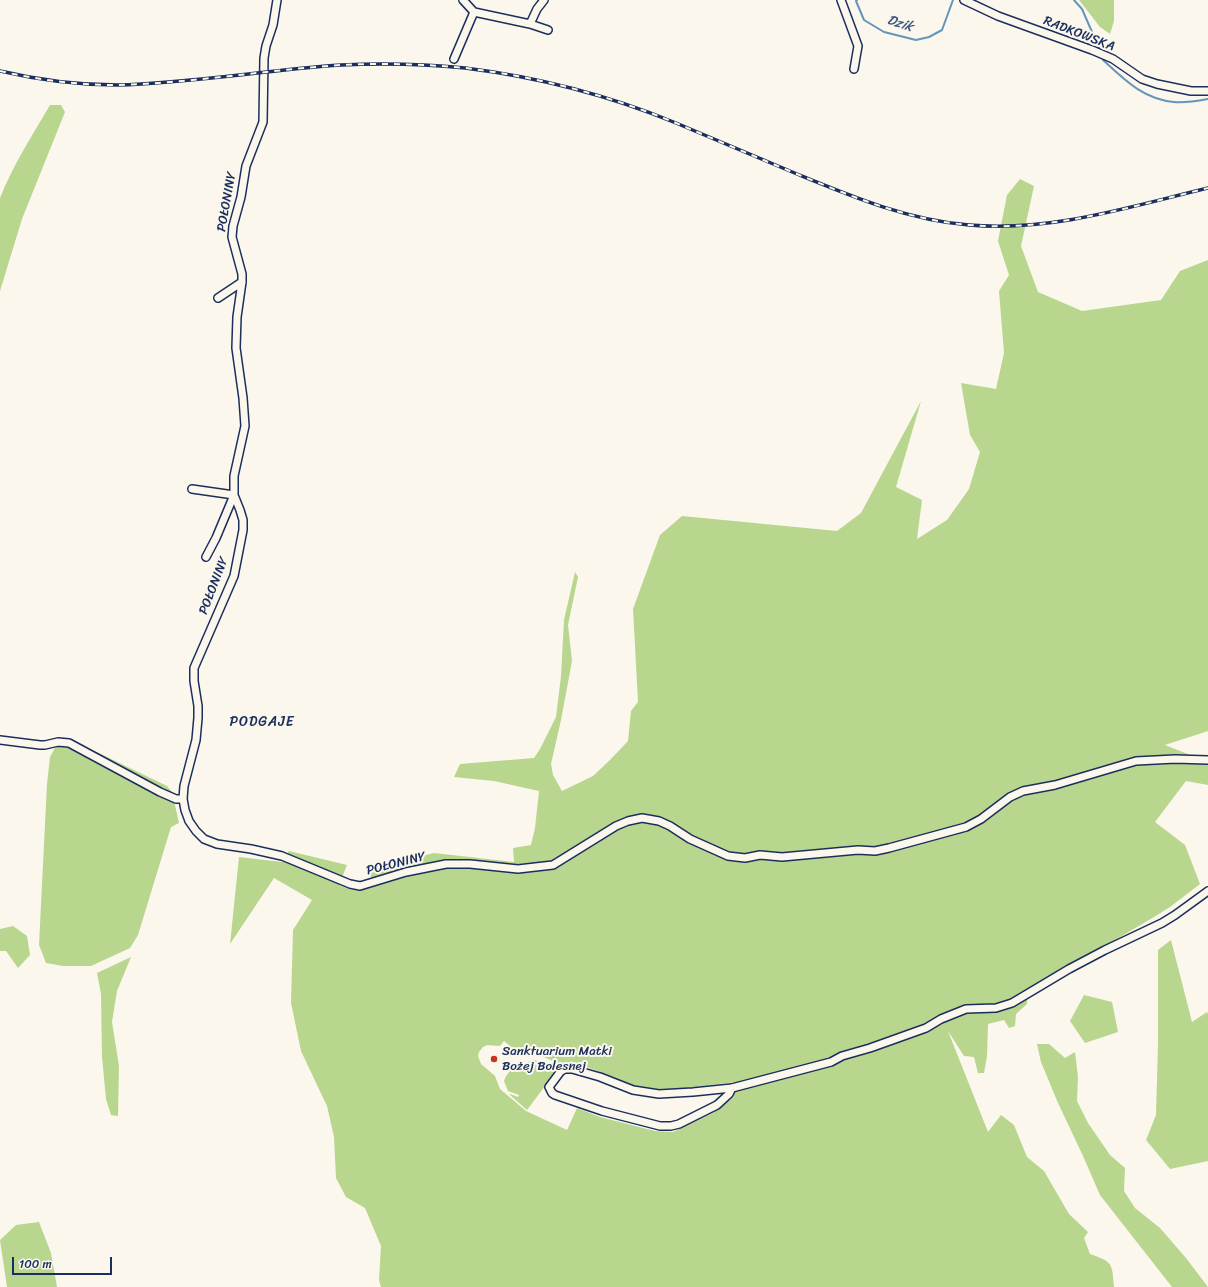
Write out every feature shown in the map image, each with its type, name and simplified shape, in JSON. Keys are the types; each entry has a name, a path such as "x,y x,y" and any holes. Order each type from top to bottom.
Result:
{"street":[{"name":"POŁONINY","path":"277,0 273,25 266,46 264,58 263,122 246,166 232,237 242,274 236,317 236,348 243,398 245,426 234,476 234,495 243,520 243,530 234,576 194,668 198,718 196,740 184,786 183,799 189,821 204,839 217,844 251,849 282,856 350,884 360,886 406,872 440,866 470,864 518,869 553,865 616,826 628,820 642,818 659,821 690,839 728,856 745,858 760,855 782,857 858,850 875,851 966,827 981,820 1010,797 1023,792 1055,785 1136,761 1175,759 1208,760"},
{"path":"463,0 474,12 530,24 548,30"},
{"path":"530,24 544,0"},
{"path":"841,0 858,46 854,69"},
{"name":"RADKOWSKA","path":"964,0 998,16 1113,59 1142,79 1157,84 1191,91 1208,91"},
{"path":"454,59 474,12"},
{"path":"218,298 242,282"},
{"path":"192,489 234,495 216,538 206,557"},
{"path":"0,740 40,745 58,742 69,743 160,792 176,799 183,799"},
{"path":"732,1088 729,1094 710,1109 679,1124 660,1126 602,1111 552,1093 549,1087 561,1071 564,1069 572,1069 600,1077 633,1090 652,1094 693,1092 732,1088 831,1062 842,1056 870,1048 926,1028 941,1019 966,1009 996,1008 1012,1003 1069,969 1162,923 1208,891"}],"green space":[{"path":"1079,0 1114,0 1114,21 1110,34 1100,27"},
{"path":"50,105 61,105 65,112 22,219 0,291 0,198 17,162"},
{"path":"1020,179 1034,186 1021,246 1038,292 1082,311 1161,300 1180,271 1208,260 1208,731 1165,745 1208,762 1208,785 1186,781 1155,822 1185,845 1200,884 1170,907 1154,917 1028,991 1027,1004 1016,1014 1015,1026 1009,1028 1004,1020 988,1024 987,1056 984,1073 978,1073 974,1057 964,1056 948,1031 988,1132 1001,1115 1014,1125 1027,1157 1044,1171 1069,1214 1088,1232 1084,1238 1090,1254 1103,1259 1110,1264 1113,1273 1114,1287 381,1287 379,1280 381,1246 365,1208 346,1197 336,1178 334,1137 327,1106 301,1051 291,1003 293,930 312,900 274,878 230,944 239,857 282,862 289,851 347,865 339,885 356,890 373,886 370,873 377,867 434,853 514,862 513,848 531,845 535,828 539,791 494,781 454,777 460,764 534,758 540,749 556,717 561,676 564,620 575,572 578,577 568,625 572,661 551,764 553,775 562,791 593,776 628,741 631,711 638,702 633,609 660,535 682,516 837,531 861,513 921,401 896,487 922,500 917,539 947,520 969,489 980,452 970,435 961,383 996,389 1004,353 999,291 1009,275 998,241 1007,195","holes":["504,1041 516,1051 527,1054 534,1053 560,1064 576,1064 629,1084 649,1088 674,1089 739,1082 733,1098 713,1113 673,1132 655,1131 600,1117 577,1108 567,1130 526,1111 500,1089 495,1076 481,1064 478,1056 483,1047 487,1045 499,1046"]},
{"path":"58,742 76,742 167,786 172,792 179,823 171,827 138,935 130,948 91,966 63,966 46,963 39,945 47,784 50,757"},
{"path":"13,926 27,936 30,955 18,968 6,951 0,951 0,929"},
{"path":"1171,940 1192,1022 1207,1012 1208,1014 1208,1161 1170,1169 1146,1140 1156,1115 1158,950"},
{"path":"131,957 117,991 112,1022 119,1066 118,1116 111,1115 106,1099 102,1057 101,994 97,973"},
{"path":"1084,995 1112,1002 1118,1032 1085,1043 1070,1021"},
{"path":"1037,1044 1049,1044 1065,1058 1075,1052 1078,1077 1077,1101 1088,1123 1110,1155 1125,1168 1124,1191 1135,1208 1160,1228 1186,1258 1208,1287 1172,1287 1100,1195 1058,1103 1041,1062"},
{"path":"535,1060 557,1070 527,1110 510,1095 518,1097 519,1095 508,1091 504,1081 514,1066"},
{"path":"39,1222 51,1253 57,1287 7,1287 0,1240 16,1225"}],"waterway":[{"name":"Dzik","path":"857,0 856,1 864,20 884,32 916,40 929,37 942,30 953,0"},
{"name":"Dzik","path":"1074,0 1082,9 1099,48"},
{"name":"Dzik","path":"1103,60 1135,87 1153,97 1174,102 1191,102 1208,99"}],"railway":[{"path":"0,71 58,81 117,85 173,82 313,67 356,64 403,64 465,68 519,76 572,88 625,104 676,123 839,191 881,206 924,218 969,225 1030,225 1060,221 1119,210 1208,188"}],"place":[{"name":"Sanktuarium Matki Bożej Bolesnej","path":"494,1059"}],"district":[{"name":"PODGAJE","path":"262,722"}]}
